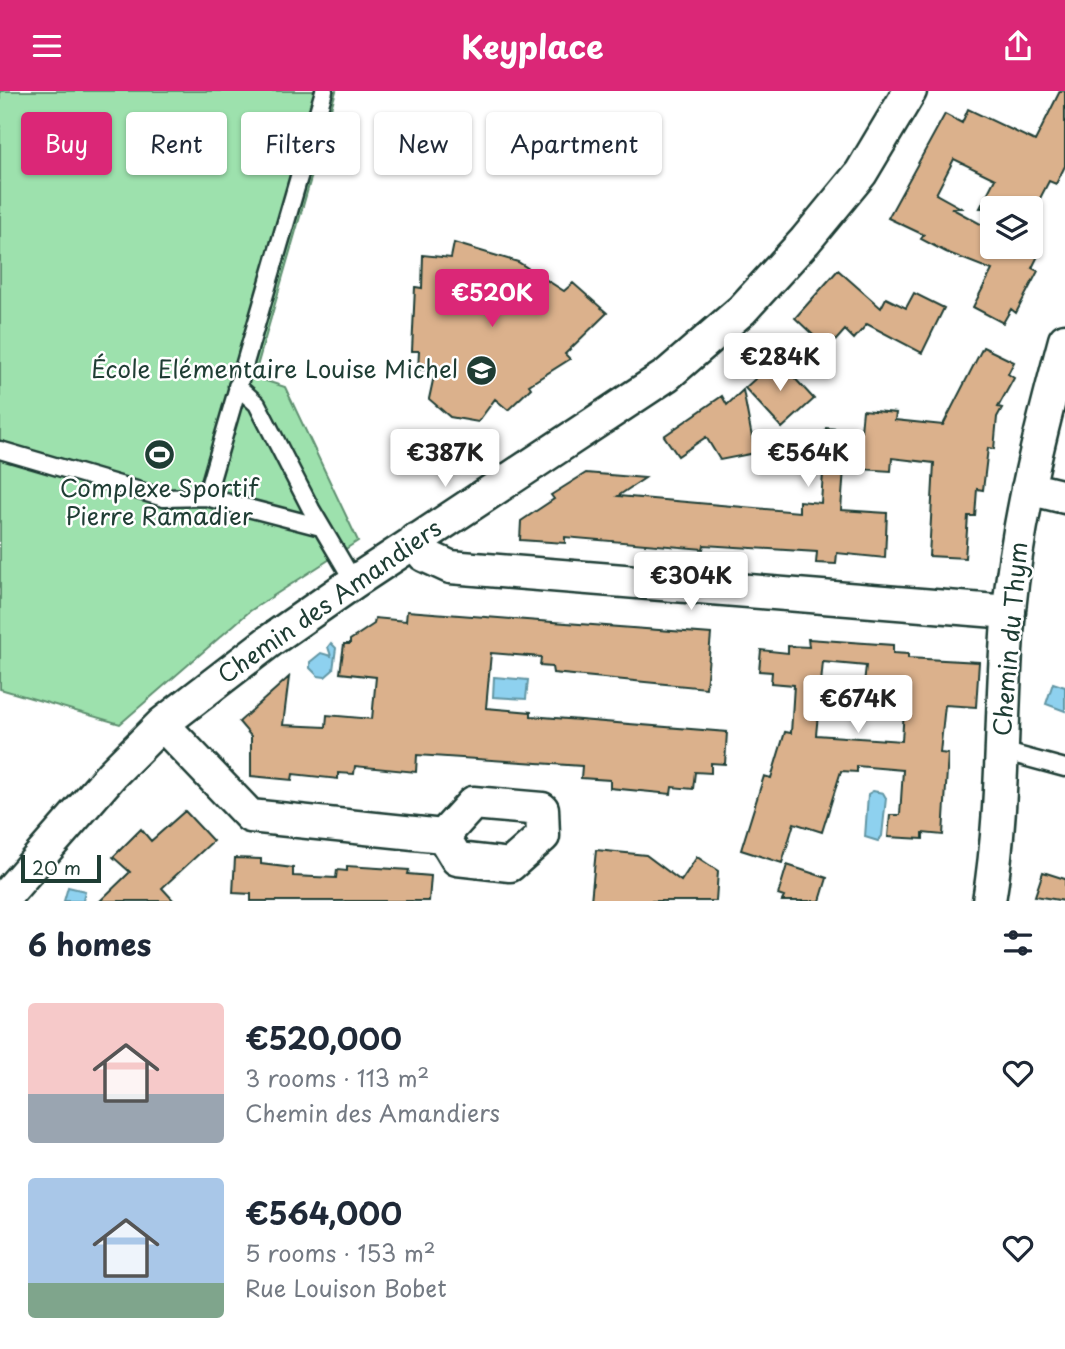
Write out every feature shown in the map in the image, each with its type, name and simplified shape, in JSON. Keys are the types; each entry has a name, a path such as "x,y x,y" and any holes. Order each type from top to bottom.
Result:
{"street":[{"name":"Chemin des Amandiers","path":"1,901 112,774 163,724 271,640 354,582 667,375 742,310 805,241 860,173 910,91"},
{"name":"Chemin du Thym","path":"989,901 999,836 1009,612 1016,552 1028,488 1065,340"},
{"path":"1028,488 1065,497"},
{"path":"415,540 424,555 450,567 1009,612"},
{"path":"163,724 250,816 443,836"}],"lane":[{"path":"206,497 324,91"},
{"path":"237,386 257,404 321,527 354,582"},
{"path":"0,450 164,498 206,497 321,527"},
{"path":"1002,751 1065,768"}],"green space":[{"name":"Complexe Sportif Pierre Ramadier","path":"0,91 336,91 330,112 241,112 241,175 312,175 254,377 285,387 358,541 250,611 120,724 0,689"}],"water":[{"path":"331,643 336,648 333,670 325,677 318,676 310,668 310,662 321,653 331,656 328,647"},
{"path":"494,677 528,680 526,699 493,697"},
{"path":"1053,683 1065,687 1065,711 1046,704"},
{"path":"873,791 883,793 886,798 882,836 878,841 865,837 868,794"},
{"path":"68,887 85,891 83,901 64,901"}],"building":[{"path":"1060,91 1065,91 1065,166 1056,184 1049,181 1041,196 986,196 995,179 954,159 936,194 961,208 951,208 980,224 980,259 1036,259 1032,268 1038,271 1016,313 1011,309 1003,323 973,307 992,270 946,252 921,239 924,235 888,218 945,114 962,123 968,109 1035,141"},
{"path":"454,243 518,262 564,291 573,283 607,313 565,354 570,359 529,385 531,388 508,410 495,399 478,422 450,417 429,399 435,371 418,369 419,351 412,351 415,287 422,288 423,255 451,258"},
{"path":"838,270 881,308 886,298 906,308 914,293 944,308 922,353 867,324 854,339 845,330 828,349 795,318"},
{"path":"983,347 1014,362 1008,374 1014,378 998,407 1002,408 997,417 994,449 988,448 983,490 977,489 975,516 968,516 965,558 929,556 934,463 892,458 891,471 844,468 841,510 887,513 885,558 837,553 836,564 816,563 817,552 704,545 703,549 565,537 565,543 520,540 521,521 554,499 551,495 586,473 645,478 618,496 799,512 799,501 821,503 826,428 861,431 863,410 896,413 895,420 943,425"},
{"path":"777,359 814,399 782,428 745,388"},
{"path":"743,390 755,453 720,460 706,437 678,456 664,436 722,396 727,405"},
{"path":"407,611 711,634 706,688 553,673 552,667 540,666 541,657 491,653 486,708 531,712 531,716 727,732 725,764 711,763 711,773 695,772 693,789 672,787 671,794 610,788 610,780 581,778 582,766 417,755 416,772 355,766 354,774 338,773 338,779 293,774 292,780 251,776 251,736 239,722 289,677 283,725 326,727 327,715 372,719 376,677 340,673 344,644 350,644 350,640 374,624 375,618 406,621"},
{"path":"808,639 893,645 893,653 908,654 908,658 979,662 976,707 945,705 940,753 948,754 943,835 923,833 923,839 888,837 890,815 900,815 903,770 857,766 857,772 841,771 822,832 794,823 782,863 741,850 764,776 771,778 785,732 791,733 794,685 771,683 772,672 759,671 761,650 788,653 788,646 809,647","holes":["823,662 866,666 864,683 889,685 889,693 905,693 902,741 816,735"]},
{"path":"185,811 213,841 162,888 174,901 100,901 130,872 113,857 141,829 151,841"},
{"path":"596,850 646,855 681,881 697,857 718,871 716,901 591,901"},
{"path":"235,858 261,859 261,864 293,868 293,876 336,878 337,870 347,871 347,866 409,870 408,874 431,876 429,901 251,901 251,894 233,893"},
{"path":"787,865 827,878 820,901 782,901 784,897 778,895"},
{"path":"1043,872 1065,879 1065,901 1035,896"}],"place":[{"name":"École Elémentaire Louise Michel","path":"481,370"},
{"name":"Complexe Sportif Pierre Ramadier","path":"159,455"}]}
